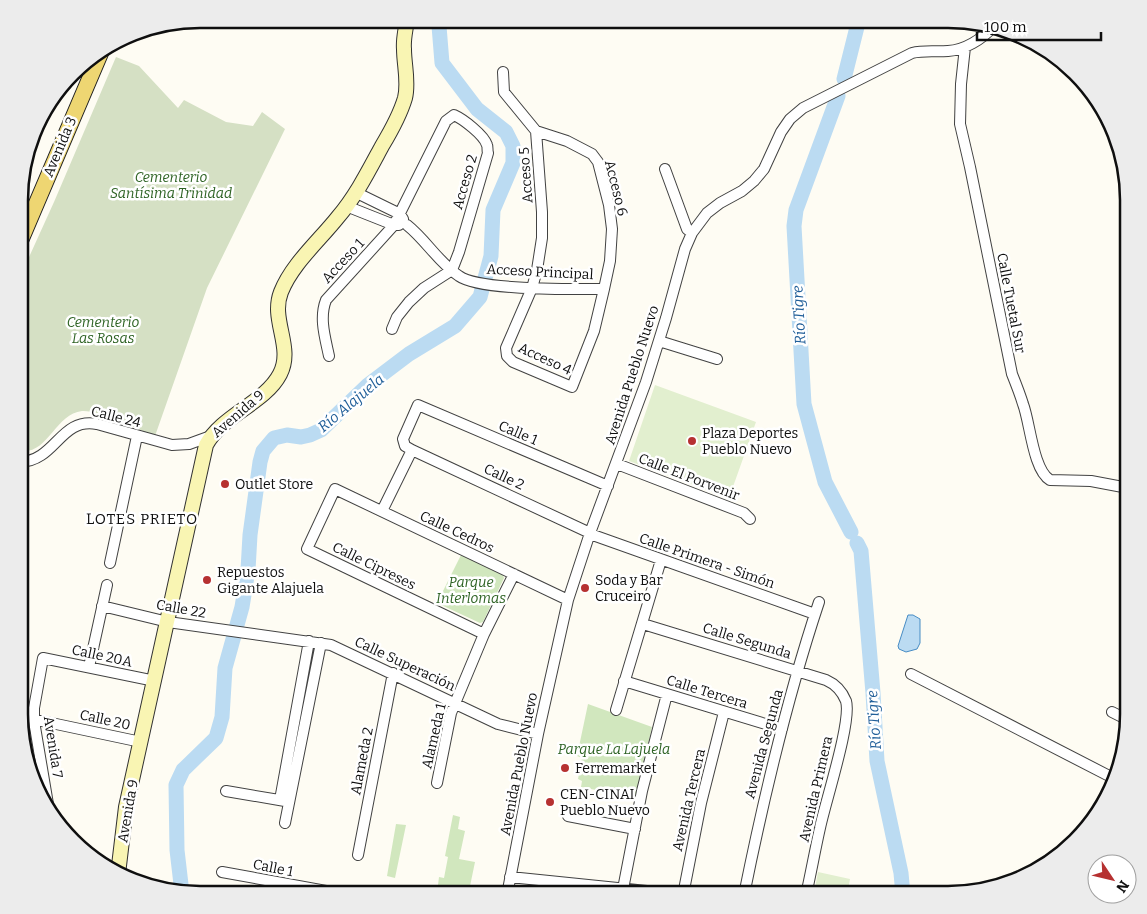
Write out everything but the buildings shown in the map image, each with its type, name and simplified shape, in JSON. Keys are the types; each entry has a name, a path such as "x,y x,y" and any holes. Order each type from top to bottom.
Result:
{"main road":[{"name":"Avenida 3","path":"28,223 96,63"}],"street":[{"name":"Avenida 9","path":"119,867 126,807 155,682 202,458 211,436 264,392 280,375 285,355 278,307 280,295 290,275 346,206 364,180 396,121 404,100 407,82 404,48 406,28"},
{"name":"Avenida Pueblo Nuevo","path":"508,886 538,734 568,600 659,342 685,249 692,233 708,213 754,181 764,169 781,132 790,119 803,108 912,53 924,50 949,51 966,47 987,32"},
{"name":"Calle Tuetal Sur","path":"966,47 961,84 960,124 1012,374 1024,405 1039,464 1045,478 1050,480 1091,481 1119,486"},
{"name":"Acceso 5","path":"503,72 504,92 536,131 542,238 532,288"},
{"name":"Acceso 2","path":"400,221 446,121 454,115 462,119 487,144 488,153 452,270"},
{"name":"Acceso 6","path":"536,131 582,147 592,154 598,162 609,205 612,229 610,261 604,289"},
{"path":"665,169 686,229 692,233"},
{"name":"Acceso Principal","path":"356,192 415,231 452,270 460,277 472,282 532,288 604,289"},
{"name":"Acceso Principal","path":"346,206 400,221"},
{"name":"Acceso 1","path":"329,356 322,317 322,309 326,300 400,221"},
{"path":"392,329 397,317 409,302 424,288 452,270"},
{"name":"Acceso 4","path":"532,288 506,348 507,356 513,362 572,387 594,331 604,289"},
{"path":"659,342 717,359"},
{"name":"Calle 1","path":"409,448 403,439 418,405 608,486"},
{"name":"Calle 24","path":"28,462 39,457 54,446 75,425 85,422 167,445 189,444 211,436"},
{"path":"110,563 137,436"},
{"path":"189,444 199,447 202,458"},
{"path":"382,511 409,448"},
{"name":"Calle 2","path":"409,448 590,534"},
{"name":"Calle El Porvenir","path":"616,464 744,514 750,519"},
{"name":"Calle Cedros","path":"307,549 335,489 568,600"},
{"name":"Calle Primera - Simón","path":"590,534 815,614"},
{"name":"Calle Cipreses","path":"307,549 484,634"},
{"path":"616,710 662,560"},
{"name":"Alameda 1","path":"437,783 451,713 468,667 514,574"},
{"path":"89,667 107,585"},
{"name":"Avenida Segunda","path":"746,886 760,816 797,671 819,602"},
{"name":"Calle 22","path":"102,606 168,622 255,635"},
{"name":"Calle Segunda","path":"643,624 826,680 840,690"},
{"name":"Calle Superación","path":"255,635 309,641 339,648 506,727 538,734"},
{"path":"285,824 284,801 309,641"},
{"path":"284,801 321,643"},
{"name":"Calle 20A","path":"43,658 155,682"},
{"name":"Avenida 7","path":"43,658 34,708 34,721 46,793"},
{"name":"Alameda 2","path":"358,855 393,673"},
{"path":"911,674 1108,776"},
{"name":"Calle Tercera","path":"624,681 782,730"},
{"name":"Avenida Primera","path":"808,886 846,721 846,701 840,690"},
{"path":"624,886 642,791 667,694"},
{"name":"Avenida Tercera","path":"686,886 701,803 724,712"},
{"path":"1112,712 1119,716"},
{"name":"Calle 20","path":"34,721 42,721 141,742"},
{"path":"226,791 284,801"},
{"path":"568,816 635,829"},
{"name":"Calle 1","path":"222,872 277,886"},
{"path":"510,877 595,886"}],"green space":[{"path":"116,57 139,66 178,108 184,100 226,122 253,126 262,112 285,129 207,288 155,436 108,417 82,411 65,419 45,441 38,447 28,451 28,259"},
{"name":"Plaza Deportes Pueblo Nuevo","path":"655,385 756,422 729,498 629,461"},
{"name":"Parque Interlomas","path":"461,555 503,575 504,578 483,622 480,623 437,603"},
{"name":"Parque La Lajuela","path":"588,704 652,727 636,798 581,787 582,781 578,779 582,758 577,756"},
{"path":"453,815 460,817 458,829 465,831 459,859 475,862 470,886 438,885 439,877 444,878 448,857 445,856"},
{"path":"396,824 406,825 395,878 387,876"},
{"path":"818,872 850,879 849,886 815,886"}],"water":[{"path":"908,615 913,615 920,619 920,643 917,649 906,652 899,649 898,646"}],"waterway":[{"name":"Río Alajuela","path":"181,885 177,850 176,785 183,770 216,738 222,717 225,668 242,607 248,570 250,535 263,451 274,438 287,435 301,437 321,430 368,385 409,354 455,326 480,297 491,256 493,210 513,163 513,146 506,132 477,109 442,63 439,28"},
{"name":"Río Tigre","path":"844,79 857,28"},
{"name":"Río Tigre","path":"838,96 796,210 794,226 804,404 825,482 851,532"},
{"name":"Río Tigre","path":"857,543 861,551 877,761 902,886"}],"place":[{"name":"Plaza Deportes Pueblo Nuevo","path":"692,441"},
{"name":"Outlet Store","path":"225,484"},
{"name":"Repuestos Gigante Alajuela","path":"207,580"},
{"name":"Soda y Bar Cruceiro","path":"585,588"},
{"name":"Ferremarket","path":"565,768"},
{"name":"CEN-CINAI Pueblo Nuevo","path":"550,802"}],"district":[{"name":"LOTES PRIETO","path":"142,519"}],"park label":[{"name":"Cementerio Santísima Trinidad","path":"171,186"},
{"name":"Cementerio Las Rosas","path":"103,330"}]}
